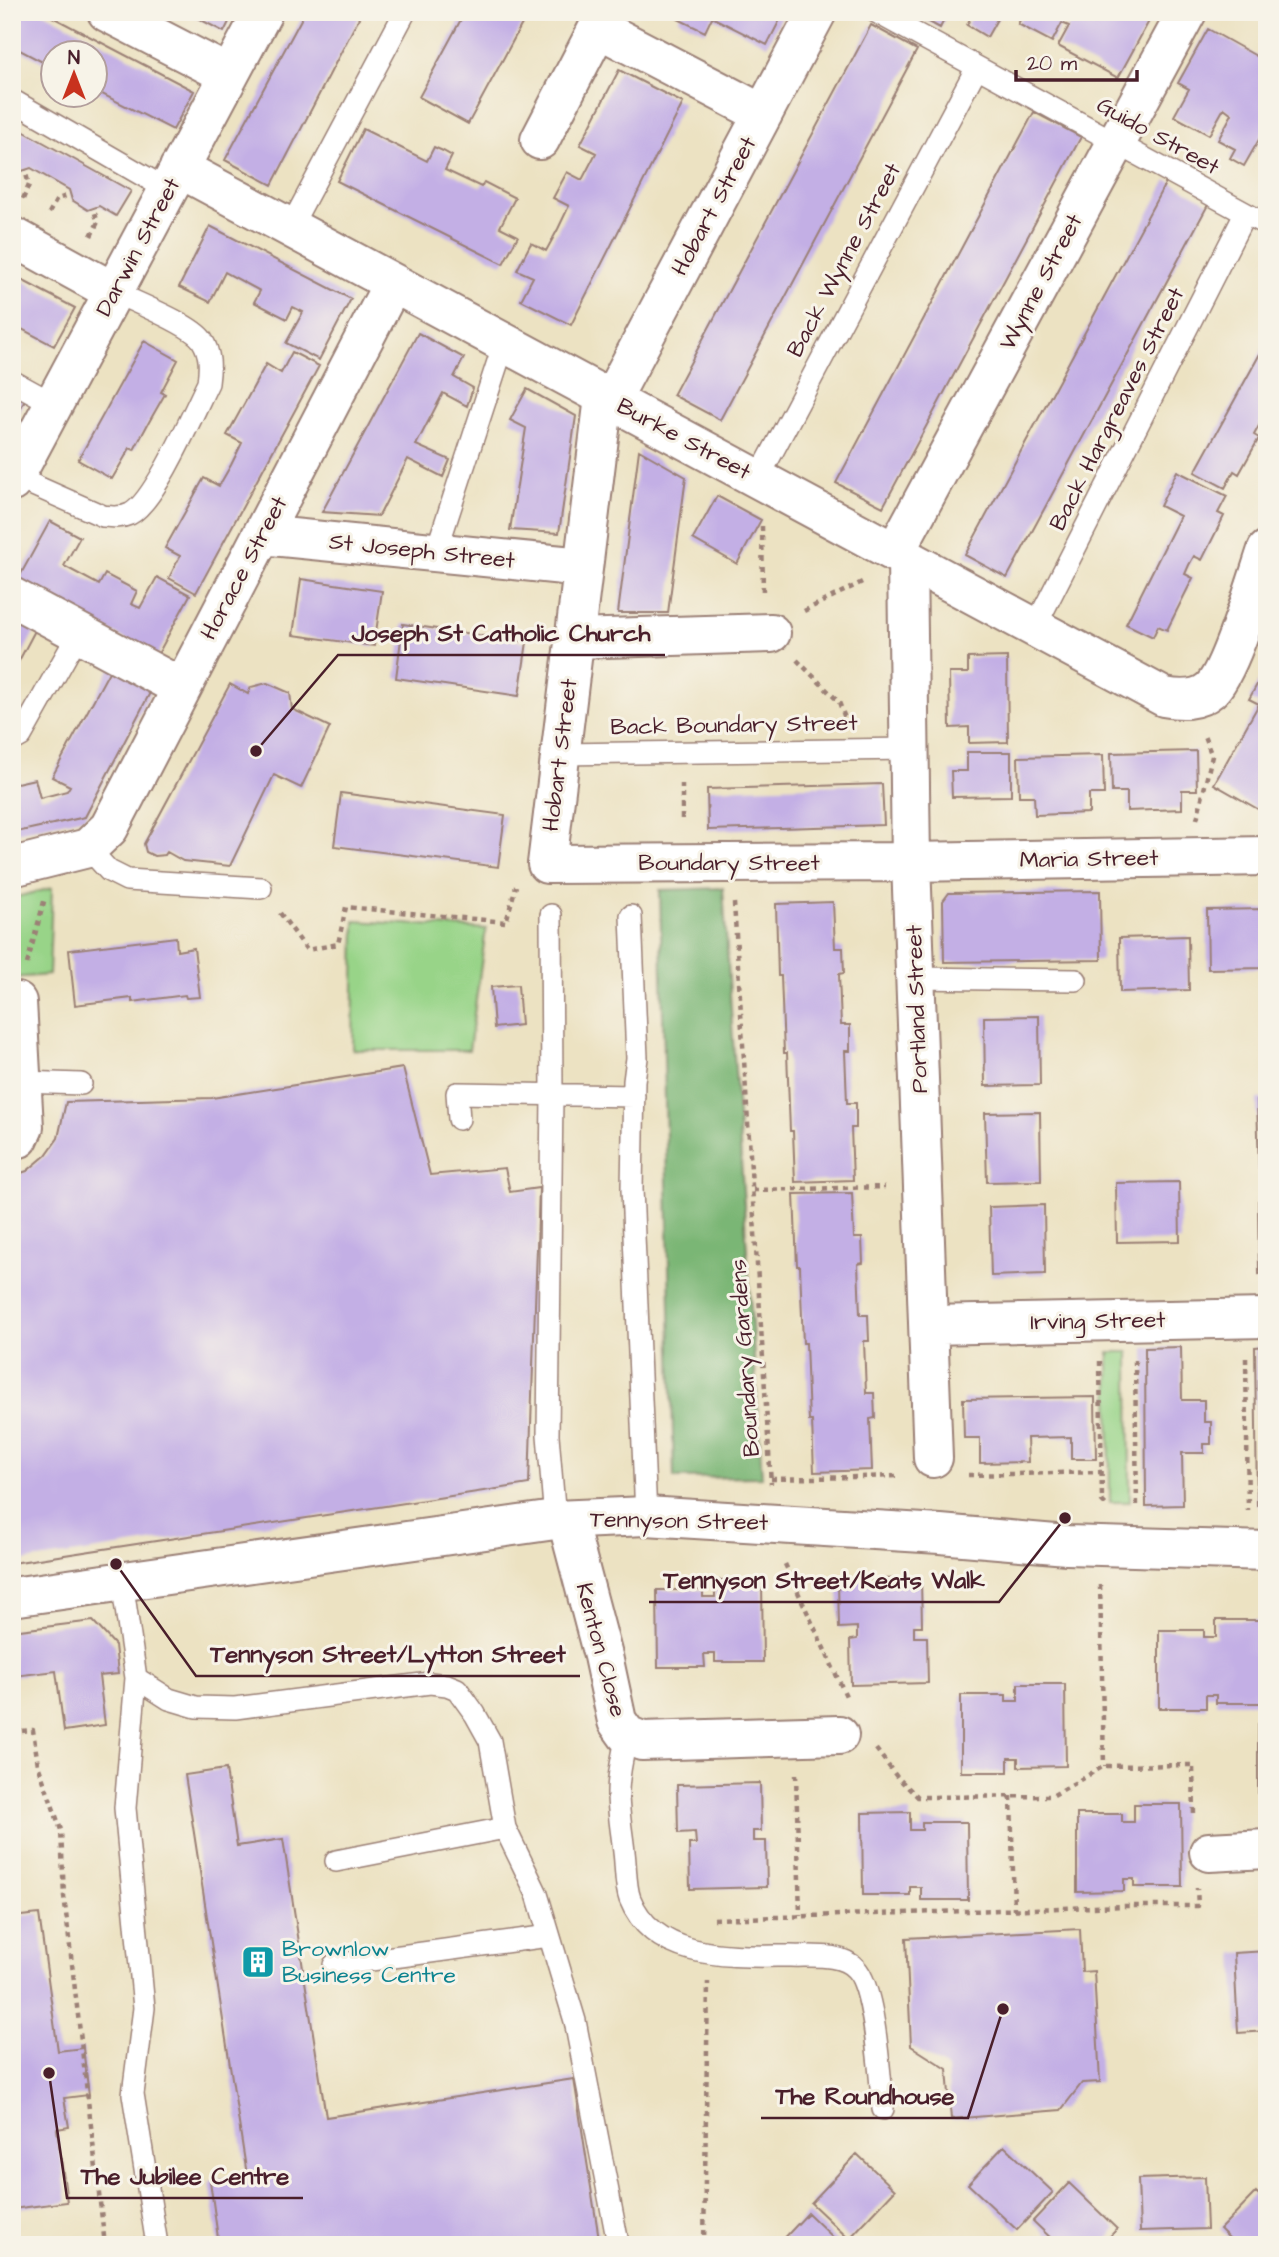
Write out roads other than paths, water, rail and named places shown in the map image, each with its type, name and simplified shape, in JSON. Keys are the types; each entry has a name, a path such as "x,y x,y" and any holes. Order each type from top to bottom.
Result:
{"street":[{"path":"107,12 229,75"},
{"name":"Darwin Street","path":"14,480 263,12"},
{"name":"Hobart Street","path":"547,864 583,567 608,399 817,12"},
{"name":"Wynne Street","path":"901,556 1187,12"},
{"path":"539,139 598,28 764,114"},
{"name":"Burke Street","path":"174,179 290,228 1164,697 1191,699 1208,692 1217,683 1231,652 1267,550"},
{"path":"12,236 114,292"},
{"name":"Horace Street","path":"73,851 109,828 393,283"},
{"name":"St Joseph Street","path":"262,535 583,567"},
{"name":"Portland Street","path":"901,556 933,1458"},
{"path":"12,597 182,688"},
{"path":"574,639 701,648 767,634"},
{"path":"12,867 73,851"},
{"name":"Maria Street","path":"911,862 1267,856"},
{"name":"Boundary Street","path":"547,864 911,862"},
{"path":"16,1009 24,1127 16,1139"},
{"name":"Irving Street","path":"929,1325 1256,1318"},
{"name":"Tennyson Street","path":"12,1597 561,1520 646,1516 1099,1546 1267,1551"},
{"name":"Kenton Close","path":"561,1520 603,1656 617,1721 627,1735 642,1741 794,1737 853,1727"},
{"path":"1203,1851 1267,1849"}],"lane":[{"path":"290,228 405,12"},
{"name":"Guido Street","path":"876,12 1267,225"},
{"name":"Back Wynne Street","path":"762,481 977,67"},
{"path":"12,100 174,179"},
{"name":"Back Hargreaves Street","path":"1035,627 1245,214"},
{"path":"14,480 103,516 119,517 132,513 151,493 208,383 211,367 208,352 201,339 189,329 114,292"},
{"path":"436,552 504,343"},
{"path":"12,381 54,404"},
{"path":"12,741 21,736 79,633"},
{"name":"Back Boundary Street","path":"560,754 909,749"},
{"path":"73,851 127,880 261,888"},
{"path":"551,915 548,1435 561,1520"},
{"path":"631,916 637,1058 632,1189 646,1516"},
{"path":"915,978 1076,979"},
{"path":"21,1082 80,1084"},
{"path":"459,1119 457,1093 634,1096"},
{"path":"122,1581 136,1678 125,1808 144,2008 133,2094 158,2245"},
{"path":"136,1678 169,1699 196,1707 222,1708 430,1683 457,1689 490,1741 505,1828 537,1894 575,2021 617,2238"},
{"path":"627,1735 619,1774 618,1796 629,1898 644,1922 664,1939 696,1951 725,1956 828,1957 845,1961 856,1968 864,1981 870,2003 883,2109"},
{"path":"335,1861 505,1828"},
{"path":"334,1965 550,1936"}],"place":[{"name":"Joseph St Catholic Church","path":"256,751"},
{"name":"Tennyson Street/Keats Walk","path":"1065,1518"},
{"name":"Tennyson Street/Lytton Street","path":"116,1564"},
{"name":"Brownlow Business Centre","path":"258,1962"},
{"name":"The Roundhouse","path":"1003,2009"},
{"name":"The Jubilee Centre","path":"49,2073"}]}
